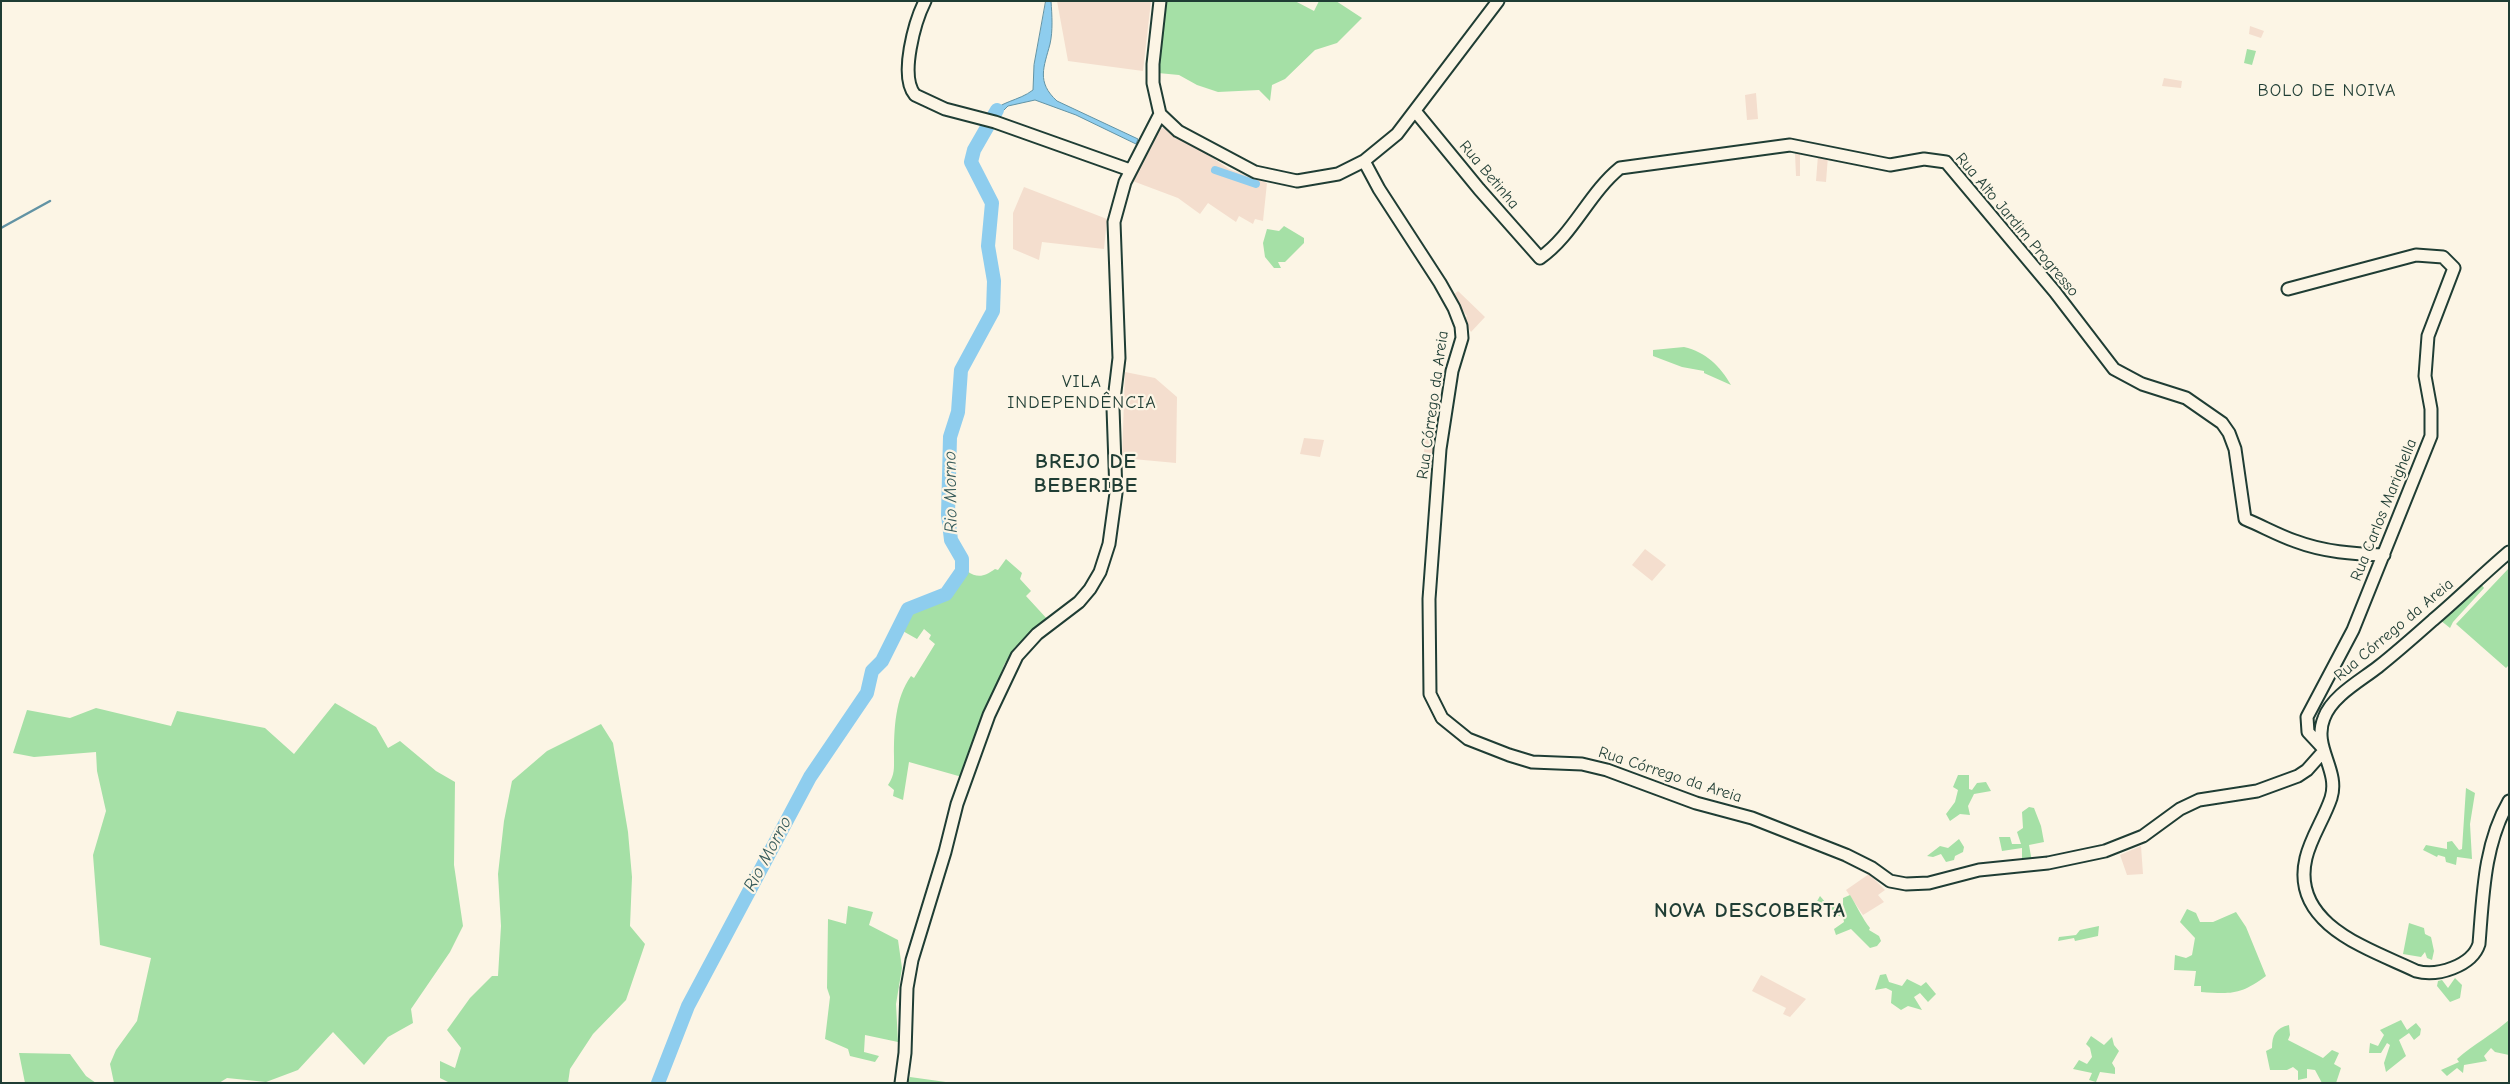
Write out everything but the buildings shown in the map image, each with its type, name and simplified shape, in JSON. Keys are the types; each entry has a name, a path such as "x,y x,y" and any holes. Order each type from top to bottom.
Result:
{"street":[{"path":"925,1 912,38 910,75 913,94 945,109 990,120 1130,170"},
{"path":"1160,1 1153,64 1153,83 1160,114 1178,132 1231,160 1270,177 1288,181 1309,180 1338,174 1364,161 1397,134 1498,1"},
{"name":"Rua Betinha","path":"1416,111 1479,189 1540,258"},
{"path":"901,1083 905,1062 907,988 912,960 943,860 957,804 983,732 1005,678 1017,656 1037,634 1079,602 1090,589 1100,572 1109,544 1116,493 1113,408 1119,358 1114,222 1117,207 1130,170 1160,114"},
{"name":"Rua Alto Jardim Progresso","path":"1540,258 1564,234 1610,177 1620,168 1790,145 1890,165 1924,159 1946,162 2055,292 2112,367 2142,384 2186,398 2222,423 2229,432 2235,449 2245,519 2289,539 2314,547 2338,553 2384,555"},
{"name":"Rua Córrego da Areia","path":"1364,161 1379,189 1440,284 1454,308 1461,326 1461,343 1452,370 1440,449 1429,599 1430,694 1440,715 1453,728 1468,739 1508,755 1532,762 1582,764 1607,770 1696,802 1752,818 1846,854 1872,868 1890,881 1906,884 1937,882 1979,870 2048,863 2106,851 2142,836 2180,809 2199,800 2257,791 2298,776 2307,770 2322,749 2323,719 2340,697 2434,620 2509,552"},
{"name":"Rua Carlos Marighella","path":"2288,289 2416,255 2443,257 2454,268 2428,336 2425,376 2431,409 2431,436 2344,649 2307,717 2308,732 2322,749"},
{"path":"2322,749 2334,783 2328,806 2309,848 2305,863 2305,881 2312,902 2322,920 2334,931 2426,974 2457,965 2473,957 2476,952 2489,849 2494,830 2509,801"}],"shaded area":[{"path":"1057,1 1151,1 1143,71 1068,61"},
{"path":"2250,26 2264,31 2261,38 2249,34"},
{"path":"2164,78 2182,81 2181,88 2162,86"},
{"path":"1756,93 1758,119 1747,120 1745,95"},
{"path":"1167,128 1175,132 1229,169 1267,183 1263,221 1255,219 1253,224 1239,216 1236,222 1208,203 1200,214 1178,198 1130,180 1155,130"},
{"path":"1800,152 1800,176 1796,176 1795,153"},
{"path":"1818,155 1828,156 1826,182 1816,181"},
{"path":"1024,187 1107,219 1104,249 1042,242 1039,260 1013,249 1013,213"},
{"path":"1458,291 1485,317 1471,332 1464,321 1467,316 1451,297"},
{"path":"1125,372 1155,378 1177,397 1176,463 1122,458"},
{"path":"1425,437 1439,438 1437,453 1424,453"},
{"path":"1304,438 1324,440 1320,457 1300,454"},
{"path":"1645,549 1666,565 1652,581 1632,565"},
{"path":"2141,846 2143,874 2127,875 2120,855"},
{"path":"1869,874 1885,890 1878,895 1884,902 1863,915 1846,890"},
{"path":"1761,975 1806,999 1790,1017 1783,1014 1786,1008 1752,991"}],"green space":[{"path":"1164,1 1295,1 1314,11 1319,1 1336,1 1362,18 1337,43 1315,50 1285,79 1272,85 1270,101 1259,90 1218,92 1197,85 1179,75 1158,73"},
{"path":"2247,49 2256,51 2252,65 2244,63"},
{"path":"1284,226 1304,238 1304,243 1285,262 1278,262 1281,268 1274,268 1265,257 1263,243 1267,229 1279,231"},
{"path":"1684,347 1706,356 1717,366 1731,385 1704,373 1704,371 1682,367 1653,356 1653,350"},
{"path":"1006,559 1022,573 1020,579 1031,591 1026,596 1049,621 1015,647 1004,665 962,777 909,762 903,800 893,796 894,790 888,785 894,771 896,714 902,694 911,676 914,678 935,644 929,639 931,635 924,629 917,639 901,630 911,610 946,597 967,571 978,576 985,575 995,569 998,570"},
{"path":"2509,568 2509,665 2506,668 2456,624"},
{"path":"2481,584 2484,588 2453,622 2450,628 2440,620"},
{"path":"335,703 376,727 388,748 400,741 436,771 455,782 454,865 463,926 450,952 411,1009 413,1023 388,1037 364,1065 333,1032 298,1070 266,1082 227,1078 219,1083 114,1083 110,1064 116,1050 137,1021 151,958 100,945 93,855 106,811 97,771 96,752 34,757 13,753 27,710 70,718 96,708 171,726 177,711 265,728 294,754"},
{"path":"601,724 613,743 628,832 632,877 630,926 645,944 626,1000 593,1034 570,1069 568,1083 450,1083 440,1078 440,1061 455,1068 461,1048 447,1030 470,998 492,976 498,976 501,926 498,874 504,821 512,781 547,751"},
{"path":"1958,775 1969,775 1969,789 1972,790 1977,783 1986,782 1991,791 1974,794 1968,806 1970,815 1960,814 1950,821 1946,814 1955,802 1958,790 1953,787"},
{"path":"2466,788 2475,793 2470,824 2472,859 2457,857 2456,865 2446,862 2445,857 2438,855 2437,857 2423,850 2426,845 2447,849 2447,842 2452,841 2459,850 2462,849"},
{"path":"2029,807 2034,808 2041,826 2044,842 2029,845 2032,862 2022,864 2022,848 2002,851 1999,837 2010,837 2012,844 2021,844 2017,832 2023,828 2022,812"},
{"path":"1959,839 1964,847 1963,852 1955,856 1954,860 1946,862 1941,854 1933,857 1927,856 1940,846 1948,848"},
{"path":"1850,895 1870,928 1869,930 1879,936 1881,941 1877,946 1870,948 1851,929 1836,935 1834,929 1844,922 1843,917 1835,915 1835,911 1816,903 1820,896 1826,903 1834,903 1843,909 1843,898"},
{"path":"848,906 873,912 869,925 898,940 902,968 896,1004 898,1042 865,1035 864,1052 879,1056 875,1062 850,1056 848,1049 825,1039 830,997 827,988 828,919 846,924"},
{"path":"2187,909 2196,913 2200,922 2213,922 2236,912 2246,927 2266,976 2249,987 2235,992 2201,992 2201,986 2194,986 2196,971 2174,970 2175,955 2186,958 2192,955 2195,938 2180,922"},
{"path":"2409,923 2424,928 2425,934 2431,937 2434,951 2432,960 2427,958 2425,952 2421,957 2403,954"},
{"path":"2099,926 2098,936 2075,941 2074,938 2058,941 2059,937 2076,935 2080,930"},
{"path":"1886,974 1889,982 1902,986 1907,979 1921,986 1926,982 1936,994 1928,1002 1920,993 1914,997 1922,1010 1908,1006 1901,1010 1891,1003 1892,991 1886,988 1875,990 1880,975"},
{"path":"2455,978 2462,985 2460,998 2450,1002 2437,986 2438,981 2442,980 2448,988"},
{"path":"2401,1020 2407,1030 2416,1023 2421,1029 2420,1035 2414,1040 2409,1033 2399,1040 2406,1056 2386,1072 2384,1063 2390,1045 2387,1043 2381,1053 2369,1053 2370,1043 2378,1046 2384,1035 2380,1030"},
{"path":"2509,1020 2509,1055 2495,1052 2491,1048 2484,1056 2487,1061 2464,1065 2463,1073 2457,1068 2447,1076 2441,1070 2459,1062 2457,1059"},
{"path":"2289,1025 2290,1035 2288,1040 2323,1058 2332,1050 2339,1053 2334,1064 2341,1068 2336,1083 2322,1083 2315,1070 2307,1069 2307,1078 2298,1080 2298,1071 2293,1067 2287,1070 2270,1070 2266,1051 2272,1048 2274,1036 2278,1030"},
{"path":"2091,1036 2104,1045 2112,1037 2114,1045 2119,1051 2112,1063 2115,1068 2115,1074 2100,1072 2096,1082 2089,1080 2092,1073 2073,1069 2079,1060 2087,1064 2092,1057 2090,1048 2086,1044"},
{"path":"19,1053 70,1054 86,1076 96,1083 25,1083"},
{"path":"910,1077 953,1083 908,1083"}],"water":[{"path":"1046,1 1051,1 1052,28 1043,74 1050,94 1057,101 1138,139 1136,144 1076,115 1035,100 1008,106 996,118 989,115 993,110 1033,90 1034,65"}],"waterway":[{"name":"Rio Morno","path":"658,1083 688,1006 810,777 867,693 872,671 882,661 908,609 946,594 962,571 962,559 951,540 948,515 950,437 958,412 961,370 993,311 994,281 988,246 992,203 971,162 974,150 997,110"},
{"path":"1215,170 1256,184"},
{"path":"1,228 50,201"}],"district":[{"name":"BOLO DE NOIVA","path":"2327,91"},
{"name":"VILA INDEPENDÊNCIA","path":"1082,392"},
{"name":"BREJO DE BEBERIBE","path":"1086,474"},
{"name":"NOVA DESCOBERTA","path":"1750,911"}]}
